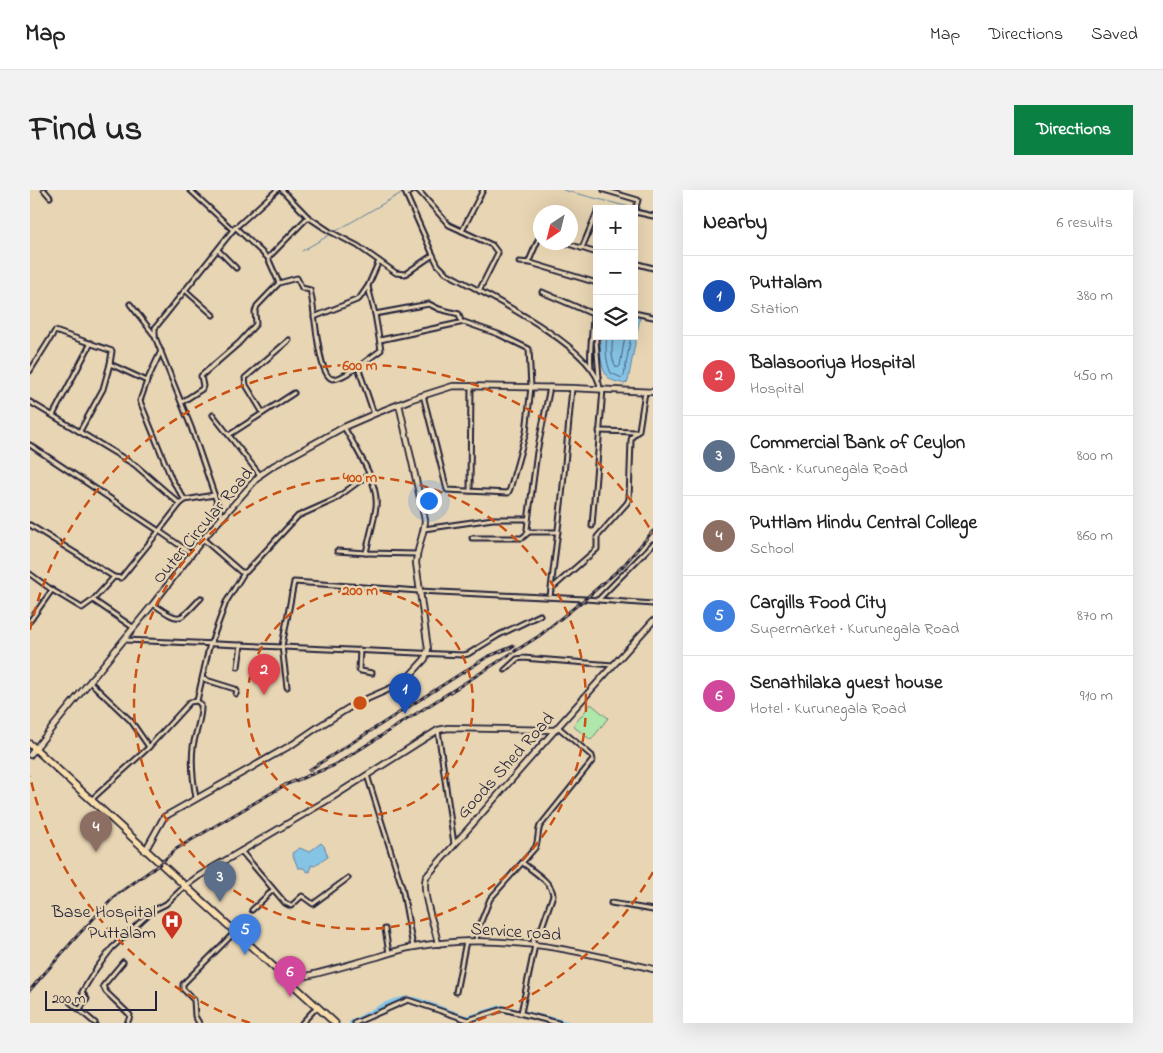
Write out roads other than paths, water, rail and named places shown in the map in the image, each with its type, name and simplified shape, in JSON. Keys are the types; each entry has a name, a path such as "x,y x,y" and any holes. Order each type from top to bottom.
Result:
{"highway":[{"path":"32,747 335,1023"}],"street":[{"path":"44,190 50,197"},
{"path":"190,190 268,258 279,283"},
{"path":"155,337 155,328 234,229 277,190"},
{"path":"282,190 308,217 329,231 358,246 396,273 405,274 433,255"},
{"path":"479,291 498,253 492,245 449,225 416,190 406,192 433,255 446,273 479,291 516,310 545,329 571,349 591,368 601,388"},
{"path":"462,231 483,190"},
{"path":"604,190 638,200 636,205"},
{"path":"638,214 653,216"},
{"path":"268,258 308,217"},
{"path":"582,248 593,222"},
{"path":"578,247 593,252"},
{"path":"218,250 236,268"},
{"path":"531,263 529,261 534,250"},
{"path":"314,317 359,299 368,286 379,261"},
{"path":"519,262 531,263 593,282"},
{"path":"638,263 653,268"},
{"path":"182,402 202,389 201,376 239,343 256,324 255,312 257,306 279,283 297,278 302,288 310,290 318,345 327,376 333,379 358,367 381,350 368,286"},
{"path":"185,290 213,315"},
{"path":"542,292 593,314"},
{"path":"130,304 155,337 182,402 222,518"},
{"path":"375,314 429,304 458,314 461,322"},
{"path":"638,314 653,317"},
{"path":"380,340 461,322 476,325 529,349 531,387 526,432 510,491 449,491 446,488 423,395"},
{"path":"30,371 55,331 112,351 103,389 80,431"},
{"path":"591,368 590,349 593,336"},
{"path":"263,413 246,385 245,378 289,340"},
{"path":"592,526 601,388 596,340"},
{"path":"53,415 91,343"},
{"path":"161,351 140,401 172,480 185,500"},
{"path":"110,364 148,380"},
{"path":"358,367 374,414"},
{"name":"Outer Circular Road","path":"30,755 32,747 90,682 154,604 203,539 260,475 273,466 344,427 423,395 454,386 601,388 653,392"},
{"path":"470,491 471,386"},
{"path":"529,532 527,529 528,519 537,452 550,387"},
{"path":"550,597 572,388"},
{"path":"551,589 597,549 597,537 627,503 631,440 640,427 645,392"},
{"path":"229,435 294,393"},
{"path":"30,402 135,465 180,504"},
{"path":"145,850 164,817 293,744 354,704 403,683 425,659 427,653 416,563 425,520 399,404"},
{"path":"213,415 260,475"},
{"path":"344,427 369,474 374,489 376,505 366,553"},
{"path":"599,431 638,432"},
{"path":"30,445 192,554"},
{"path":"197,701 211,643 226,602 244,573 298,516 334,500 369,474"},
{"path":"30,525 114,577 120,578 180,504 185,500 214,495"},
{"path":"424,529 493,519 528,519"},
{"path":"472,538 522,538 529,532 558,532"},
{"path":"203,539 244,573"},
{"path":"599,600 653,544"},
{"path":"338,550 366,553 417,554"},
{"path":"30,574 82,608 93,600 114,577"},
{"path":"288,687 282,646 294,582 653,604"},
{"path":"30,621 52,590"},
{"path":"154,604 175,618 179,618 183,617 201,598"},
{"path":"93,600 134,628"},
{"path":"124,640 468,654 499,634 540,615"},
{"name":"Goods Shed Road","path":"438,944 424,882 429,871 653,621"},
{"path":"238,667 241,645"},
{"path":"360,650 359,670 372,673"},
{"path":"504,670 517,659 523,658 613,665"},
{"path":"203,679 235,688 236,694"},
{"path":"90,682 132,721 149,747"},
{"path":"196,798 192,777 193,750 201,712 201,705 197,701"},
{"path":"90,800 149,747 190,702 197,701"},
{"path":"80,1009 88,999 82,992 96,969 112,948 152,911 166,904 185,886 240,850 331,798 438,730 448,728 556,728 592,756 593,760 540,826 538,830 538,843 535,848 490,899 478,929 476,940"},
{"path":"438,730 454,844"},
{"path":"367,775 402,887 413,947"},
{"path":"240,850 273,890 290,905 302,896 313,904 348,878"},
{"path":"521,1013 534,944 534,934 542,927 553,895 553,890 523,863"},
{"path":"252,910 273,890"},
{"path":"611,903 653,910"},
{"path":"384,929 389,953"},
{"path":"199,1023 195,1016 194,1000 183,989 183,984 236,931"},
{"name":"Service road","path":"289,980 311,976 413,947 476,940 534,944 579,951 653,969"},
{"path":"456,992 466,941"},
{"path":"123,962 103,986 106,992 130,1015 126,1023"},
{"path":"355,1023 408,1000 468,1020 503,1009 558,1023"},
{"path":"70,1002 95,1023"},
{"path":"302,1023 318,1007"}],"water":[{"path":"636,340 628,381 625,384 615,382 607,376 601,357 601,341"},
{"path":"321,843 328,857 314,866 311,865 310,872 304,868 298,868 292,853 300,848 309,852"}],"waterway":[{"path":"563,190 653,213"},
{"path":"302,251 403,192"},
{"path":"351,1023 382,1006 407,998 415,999 465,1017 501,1007 568,1023"}],"railway":[{"path":"30,990 115,896 160,864 176,849 285,785 335,765 539,636 623,566 653,531"},
{"path":"309,770 487,657 514,646"}],"place":[{"name":"Balasooriya Hospital","path":"264,695"},
{"name":"Puttalam","path":"405,714"},
{"name":"Puttlam Hindu Central College","path":"96,852"},
{"name":"Commercial Bank of Ceylon","path":"220,902"},
{"name":"Base Hospital Puttalam","path":"172,940"},
{"name":"Cargills Food City","path":"245,955"},
{"name":"Senathilaka guest house","path":"290,997"}]}
